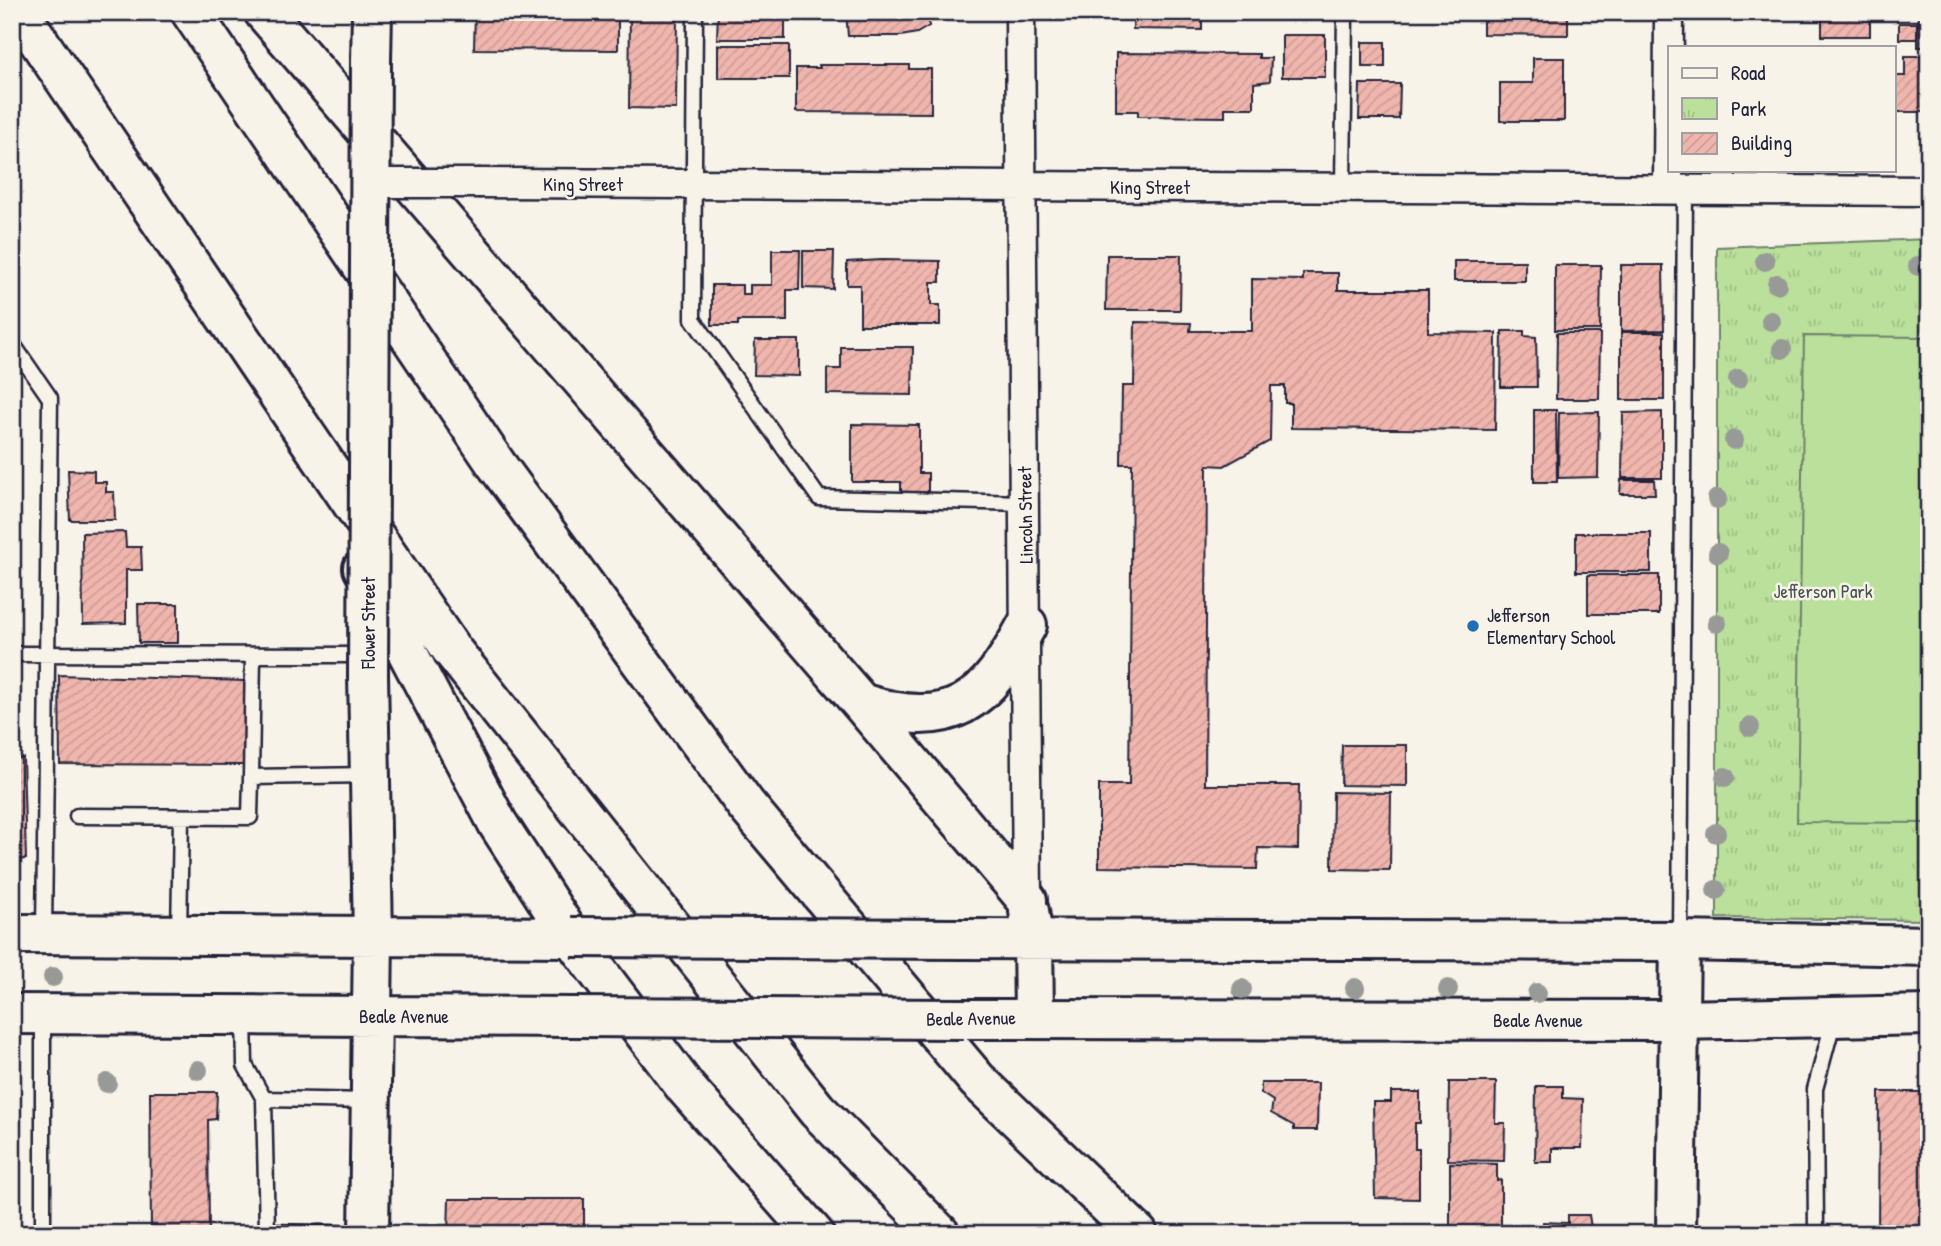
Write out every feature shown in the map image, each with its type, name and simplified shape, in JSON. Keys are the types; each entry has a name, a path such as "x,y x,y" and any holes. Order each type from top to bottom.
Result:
{"main road":[{"path":"19,12 240,334 451,649 817,1110 940,1234"},
{"path":"191,12 496,464 746,805 977,1080 1138,1234"},
{"path":"264,12 861,703 1027,900"},
{"name":"Flower Street","path":"369,1234 373,1016 368,665 372,12"},
{"path":"240,334 498,824 567,930 686,1088 814,1234"},
{"path":"861,703 887,712 941,715 978,694 1003,668 1027,625"},
{"name":"Lincoln Street","path":"1027,900 1033,937 1034,1017"},
{"path":"28,934 1680,941 1929,946"},
{"path":"1676,1234 1680,941"},
{"name":"Beale Avenue","path":"28,1014 1678,1020 1929,1015"}],"street":[{"name":"Lincoln Street","path":"1020,12 1019,186 1027,625 1027,900"},
{"path":"1669,12 1670,46"},
{"path":"1675,172 1676,190"},
{"name":"King Street","path":"371,183 1929,191"}],"lane":[{"path":"695,12 693,319 818,498 1025,503"},
{"path":"1343,188 1345,12"},
{"path":"1676,190 1680,941"},
{"path":"12,343 50,398 47,654 28,934"},
{"path":"12,654 253,656 368,665"},
{"path":"77,816 250,817 253,656"},
{"path":"251,777 370,775"},
{"path":"179,935 181,817"},
{"path":"28,1014 43,1234"},
{"path":"243,1015 246,1065 264,1099 267,1232 362,1234"},
{"path":"1816,1234 1815,1089 1835,1017"},
{"path":"264,1099 371,1101"}],"green space":[{"name":"Jefferson Park","path":"1929,239 1929,920 1717,918 1717,247"},
{"path":"1804,336 1929,337 1929,823 1797,822"}],"building":[{"path":"475,12 618,12 618,50 474,49"},
{"path":"630,12 677,12 676,109 629,108"},
{"path":"718,12 785,12 785,39 717,39"},
{"path":"846,12 929,12 929,26 917,33 901,36 848,36"},
{"path":"1133,12 1202,12 1202,30 1133,29"},
{"path":"1483,12 1568,12 1568,35 1483,34"},
{"path":"1822,12 1870,12 1870,36 1822,36"},
{"path":"1919,12 1929,12 1929,47 1918,47"},
{"path":"1919,12 1929,12 1929,47 1918,47 1918,39 1899,39 1899,23 1918,23"},
{"path":"1899,23 1917,23 1917,39 1899,39"},
{"path":"1282,35 1325,35 1325,77 1282,77"},
{"path":"1362,42 1385,42 1385,67 1362,67"},
{"path":"718,45 789,45 789,78 718,78"},
{"path":"1116,53 1259,54 1259,58 1271,58 1270,81 1254,83 1254,108 1225,108 1225,117 1138,116 1138,111 1116,111"},
{"path":"1905,56 1929,56 1929,112 1896,112 1896,76 1905,76"},
{"path":"1533,58 1564,58 1564,121 1500,121 1500,83 1533,83"},
{"path":"819,65 909,65 909,69 931,69 931,113 796,112 796,68 820,68"},
{"path":"1360,84 1400,84 1399,119 1359,119"},
{"path":"772,250 800,250 799,290 787,290 787,321 738,321 738,325 712,325 712,285 742,285 742,294 750,294 750,285 772,285"},
{"path":"803,251 834,251 833,289 803,288"},
{"path":"1107,255 1181,255 1180,310 1106,310"},
{"path":"940,261 940,282 931,282 931,305 940,305 940,325 860,325 860,285 847,285 847,262"},
{"path":"1454,261 1525,261 1525,281 1454,281"},
{"path":"1555,265 1601,265 1600,330 1555,330"},
{"path":"1621,265 1663,265 1664,330 1621,331"},
{"path":"1303,273 1338,273 1338,290 1428,290 1428,332 1496,333 1495,430 1291,428 1291,403 1285,403 1285,386 1271,386 1270,441 1224,466 1207,465 1205,785 1299,785 1298,849 1258,848 1257,869 1099,867 1099,785 1129,785 1132,464 1121,464 1122,386 1134,386 1135,322 1191,323 1190,331 1252,331 1252,279 1303,280"},
{"path":"1502,331 1524,331 1524,336 1536,337 1537,387 1501,387"},
{"path":"1621,332 1664,332 1664,400 1621,400"},
{"path":"1557,333 1600,333 1599,399 1556,399"},
{"path":"755,340 799,340 799,376 754,375"},
{"path":"841,347 913,347 912,395 827,394 827,369 841,369"},
{"path":"1534,410 1556,410 1557,482 1534,482"},
{"path":"1599,412 1598,477 1558,478 1559,413"},
{"path":"1662,412 1662,478 1622,478 1623,413"},
{"path":"852,424 919,425 919,473 928,473 928,494 901,493 901,482 852,482"},
{"path":"68,470 94,471 94,482 106,482 106,492 114,492 115,520 70,520"},
{"path":"1621,480 1654,480 1655,494 1620,494"},
{"path":"125,532 126,547 141,547 142,570 126,570 126,623 83,624 82,533"},
{"path":"1576,533 1651,533 1651,572 1576,572"},
{"path":"12,539 17,539 18,570 12,570"},
{"path":"1588,575 1659,575 1659,614 1588,614"},
{"path":"138,604 178,604 178,643 139,643"},
{"path":"59,675 245,681 244,765 60,764"},
{"path":"1342,745 1407,745 1407,786 1341,785"},
{"path":"12,758 23,758 26,859 12,860"},
{"path":"1333,792 1391,793 1390,870 1332,869"},
{"path":"1449,1082 1496,1082 1495,1123 1505,1123 1504,1161 1448,1160"},
{"path":"1261,1083 1318,1083 1317,1130 1294,1130 1294,1126 1271,1113 1273,1101 1261,1093"},
{"path":"1536,1086 1563,1086 1563,1098 1583,1099 1582,1148 1552,1148 1552,1162 1535,1162"},
{"path":"150,1092 217,1092 216,1119 208,1120 209,1234 151,1234"},
{"path":"1391,1092 1420,1092 1420,1123 1415,1123 1415,1149 1419,1149 1419,1199 1375,1198 1373,1102 1391,1102"},
{"path":"1879,1092 1929,1092 1929,1234 1878,1234"},
{"path":"1450,1163 1497,1164 1497,1181 1501,1180 1501,1234 1450,1234"},
{"path":"449,1199 584,1199 584,1234 448,1234"},
{"path":"1568,1215 1589,1215 1592,1234 1543,1234 1543,1222 1568,1223"}],"place":[{"name":"Jefferson Elementary School","path":"1473,626"}]}
